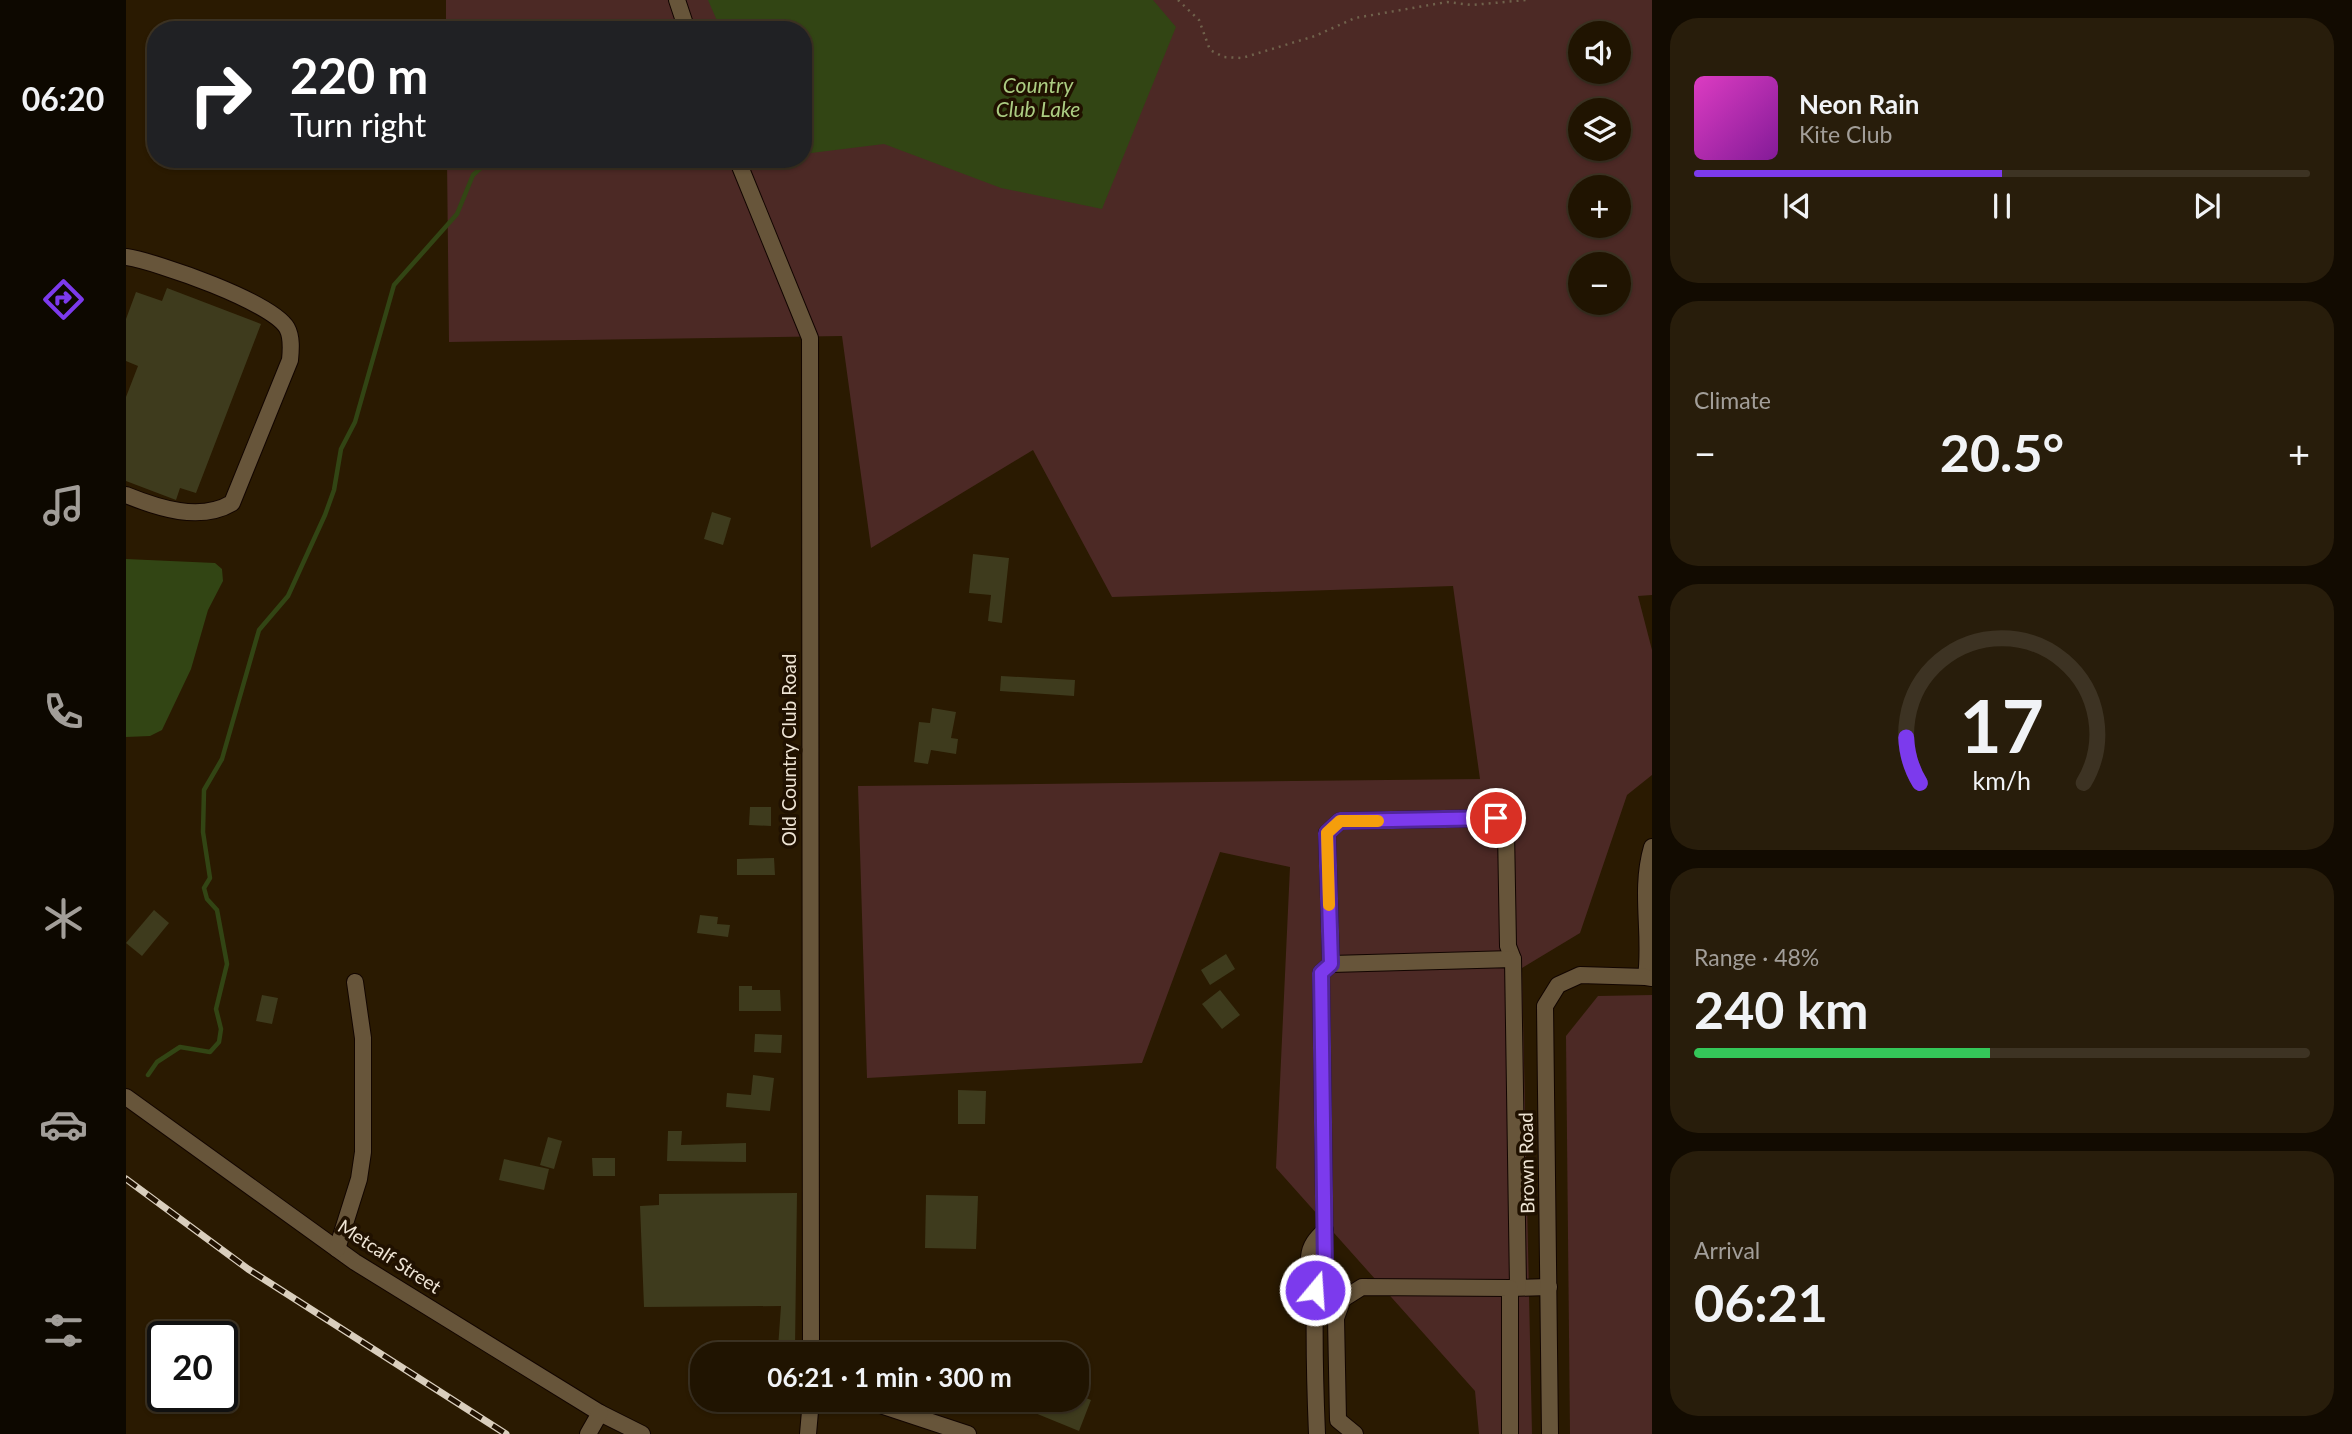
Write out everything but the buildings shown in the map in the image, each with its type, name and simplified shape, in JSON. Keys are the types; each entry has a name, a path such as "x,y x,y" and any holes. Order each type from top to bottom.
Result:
{"street":[{"path":"677,0 684,21"},
{"name":"Old Country Club Road","path":"740,168 810,338 811,1342"},
{"path":"126,257 194,278 263,306 288,329 291,346 290,360 232,503 221,510 170,510 126,495"},
{"path":"1331,964 1327,833 1340,821 1496,818 1506,831 1508,946 1513,959 1514,1287 1510,1434"},
{"name":"Brown Road","path":"1550,1434 1545,1006 1558,985 1580,975 1649,977 1646,874 1652,847"},
{"path":"1317,1434 1312,1320 1315,1290 1310,1278 1309,1256 1313,1242 1325,1230 1321,973 1331,964 1513,959"},
{"path":"337,1249 359,1180 363,1152 360,1111 363,1038 355,982"},
{"name":"Metcalf Street","path":"126,1097 337,1249 600,1413 642,1434"},
{"path":"1355,1434 1338,1420 1336,1318 1338,1308 1351,1292 1362,1287 1549,1287"},
{"path":"808,1434 810,1412"},
{"path":"902,1412 968,1434"},
{"path":"588,1434 600,1413"}],"path":[{"path":"1178,0 1199,20 1210,50 1224,57 1242,58 1315,36 1355,18 1447,2 1472,5 1526,0"}],"shaded area":[{"path":"446,0 1652,0 1652,595 1638,596 1652,650 1652,775 1627,795 1580,933 1522,968 1532,1434 1479,1434 1475,1391 1276,1168 1290,867 1220,852 1142,1063 867,1078 858,786 1480,779 1453,586 1112,597 1033,450 871,548 842,336 449,342 447,168 812,168 812,21 446,21"},
{"path":"1652,995 1652,1434 1570,1434 1566,1036 1598,996"}],"water":[{"name":"Country Club Lake","path":"708,0 1153,0 1176,27 1102,209 1001,188 884,144 812,153 812,21 717,21"},
{"path":"126,559 215,563 222,569 223,581 208,610 191,669 162,730 150,736 126,737"}],"waterway":[{"path":"148,1075 157,1062 180,1047 210,1052 219,1042 221,1029 216,1009 227,964 217,910 207,899 204,888 210,878 203,832 204,790 222,759 259,630 288,596 325,515 334,490 341,449 355,422 394,285 457,214 473,175 481,168"}],"railway":[{"path":"126,1179 248,1269 506,1434"}],"slow traffic":[{"path":"1329,905 1327,833 1340,821 1378,821"}],"route":[{"path":"1315,1290 1323,1282 1326,1247 1321,973 1331,964 1327,833 1340,821 1496,818"}]}
